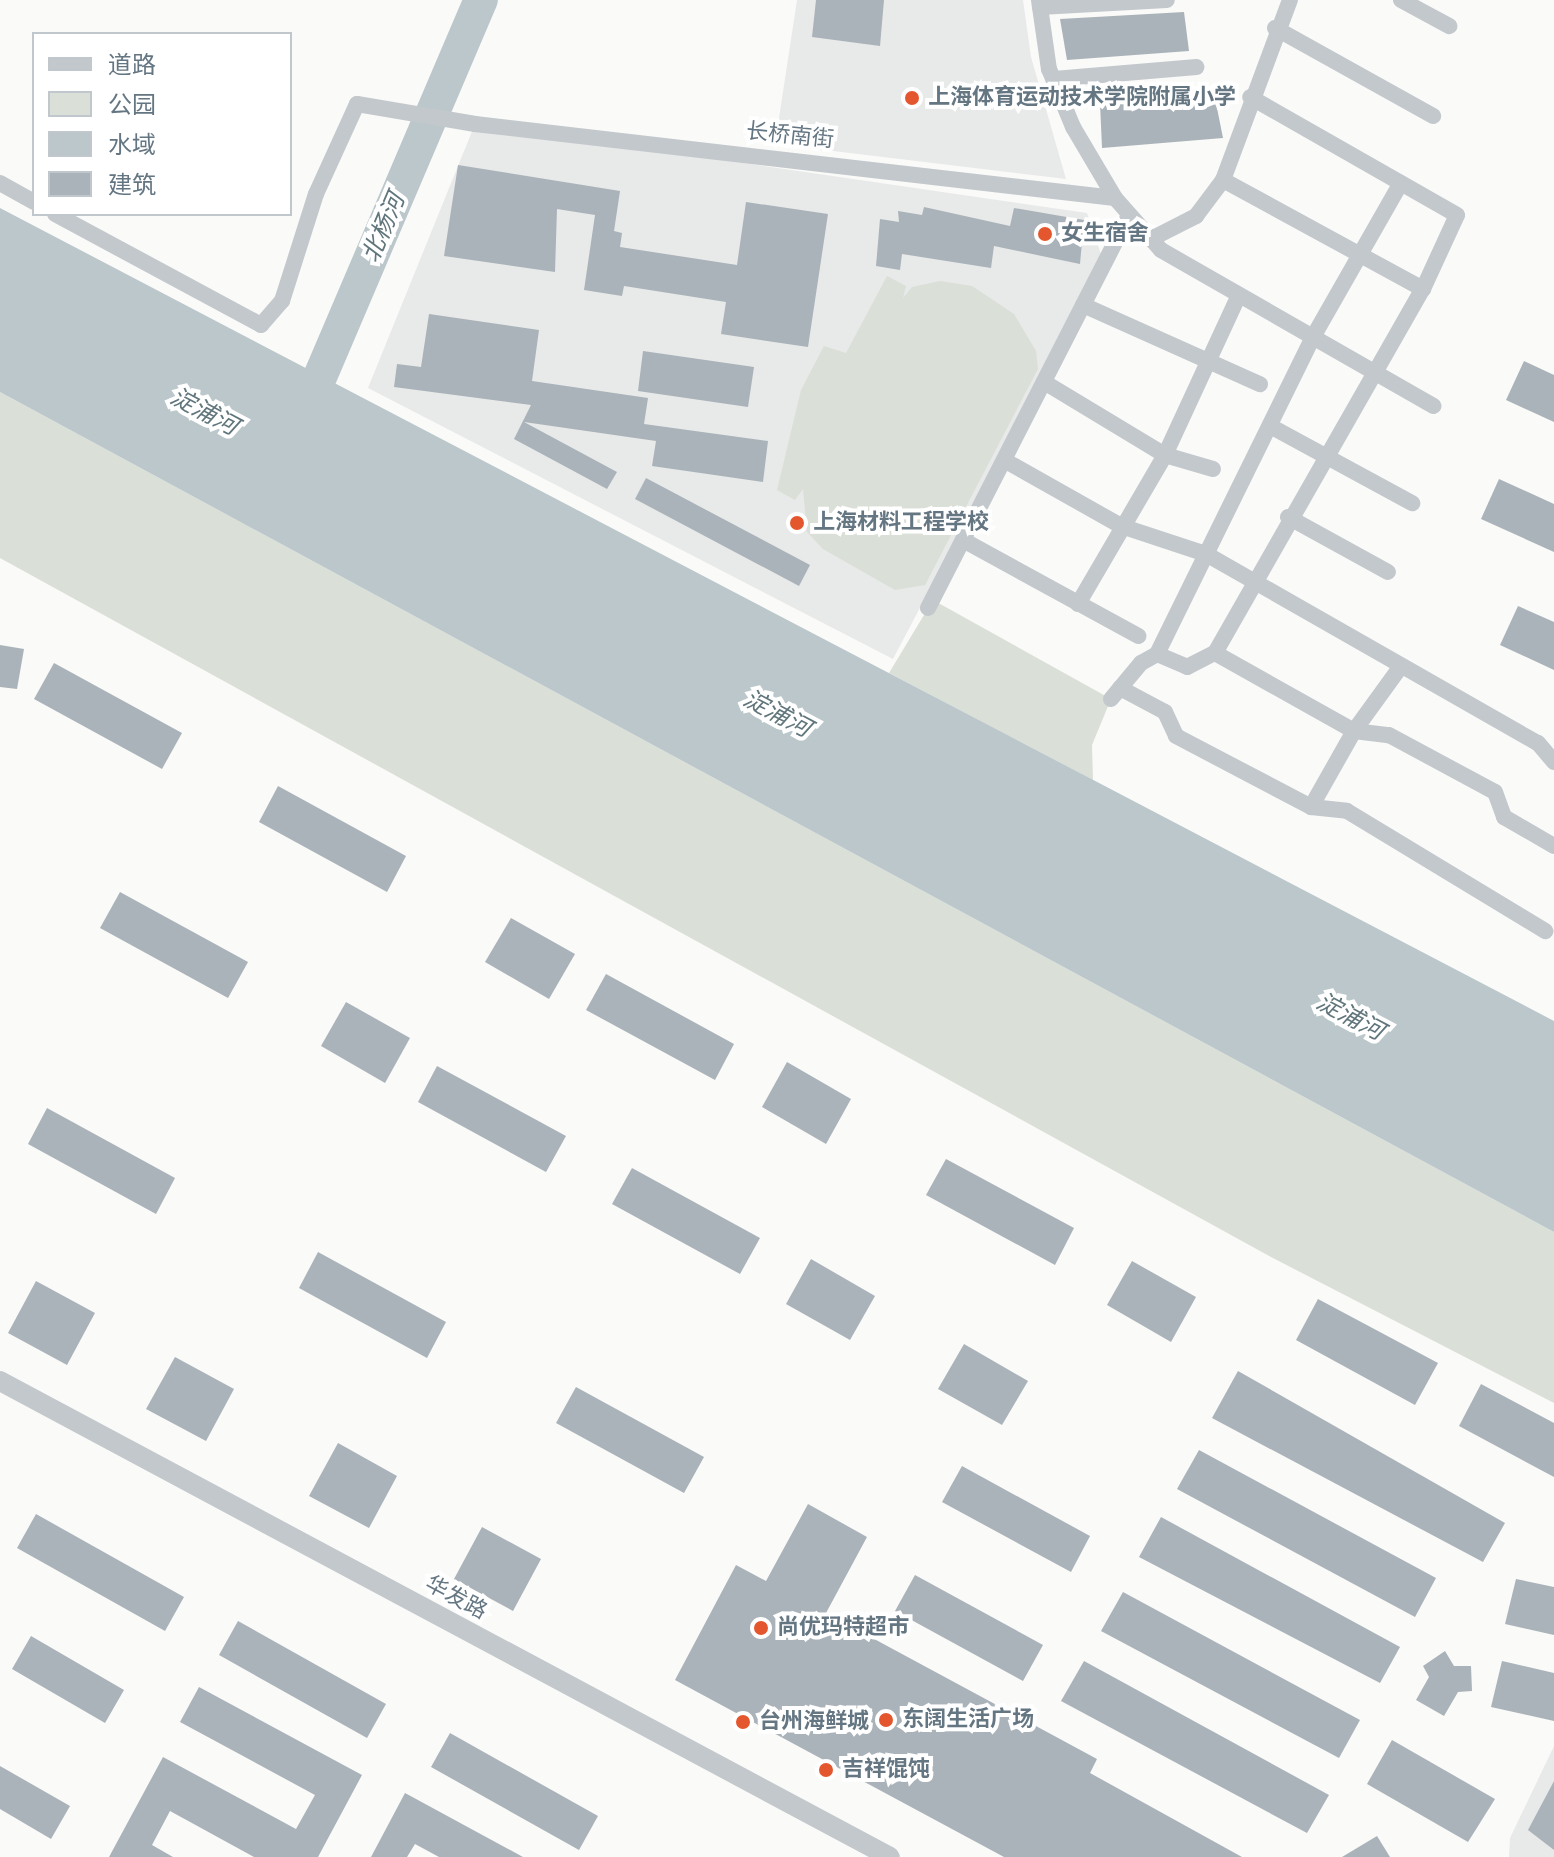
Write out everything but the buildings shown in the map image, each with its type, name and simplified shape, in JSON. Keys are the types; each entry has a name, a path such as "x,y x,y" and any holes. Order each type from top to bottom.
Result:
{"street":[{"path":"1167,0 1040,3 1054,79 1115,198 1151,239 1239,295 1433,406"},
{"path":"1151,239 1196,216 1223,180 1275,28 1290,0"},
{"path":"1401,0 1449,26"},
{"path":"1275,28 1433,116"},
{"path":"1054,79 1196,67"},
{"path":"1157,654 1187,667 1215,653 1288,517 1423,289 1457,215 1250,97"},
{"name":"长桥南街","path":"59,216 261,325 282,301 316,194 357,104 395,108 460,122 1115,198"},
{"path":"1223,180 1423,289"},
{"path":"0,183 32,201"},
{"path":"1401,183 1313,337 1157,654 1116,694 1165,712 1176,736 1311,807 1347,811 1545,931"},
{"path":"928,608 1129,215"},
{"path":"1078,604 1165,455 1239,295"},
{"path":"1083,305 1208,365 1260,384"},
{"path":"1044,382 1165,455 1213,469"},
{"path":"1270,426 1412,503"},
{"path":"1004,460 1121,526 1206,554 1538,743 1554,762"},
{"path":"1288,517 1388,572"},
{"path":"963,540 1138,636"},
{"path":"1215,653 1354,731 1389,735 1495,792 1504,817 1554,846"},
{"path":"1311,807 1354,731 1401,666"},
{"name":"华发路","path":"0,1381 890,1857"}],"shaded area":[{"name":"上海体育运动技术学院附属小学","path":"797,0 1023,0 1031,57 1066,179 775,144"},
{"name":"上海材料工程学校","path":"475,124 1087,213 1103,260 893,659 368,388"},
{"path":"1554,1746 1554,1857 1509,1857 1510,1838"}],"green space":[{"path":"887,276 906,286 903,298 912,287 940,281 972,286 1014,314 1036,351 1038,369 925,585 895,590 823,549 807,532 803,489 795,500 777,490 801,390 824,346 846,353"},
{"path":"0,392 1554,1232 1554,1403 1271,1257 0,558"},
{"path":"933,600 1111,699 1092,745 1093,780 889,673"}],"water":[{"name":"淀浦河","path":"0,208 1554,1021 1554,1232 0,392"}],"waterway":[{"name":"北杨河","path":"302,419 481,0"}],"place":[{"name":"上海体育运动技术学院附属小学","path":"912,98"},
{"name":"女生宿舍","path":"1045,234"},
{"name":"上海材料工程学校","path":"797,523"},
{"name":"尚优玛特超市","path":"761,1628"},
{"name":"东阔生活广场","path":"886,1720"},
{"name":"台州海鲜城","path":"743,1722"},
{"name":"吉祥馄饨","path":"826,1770"}]}
